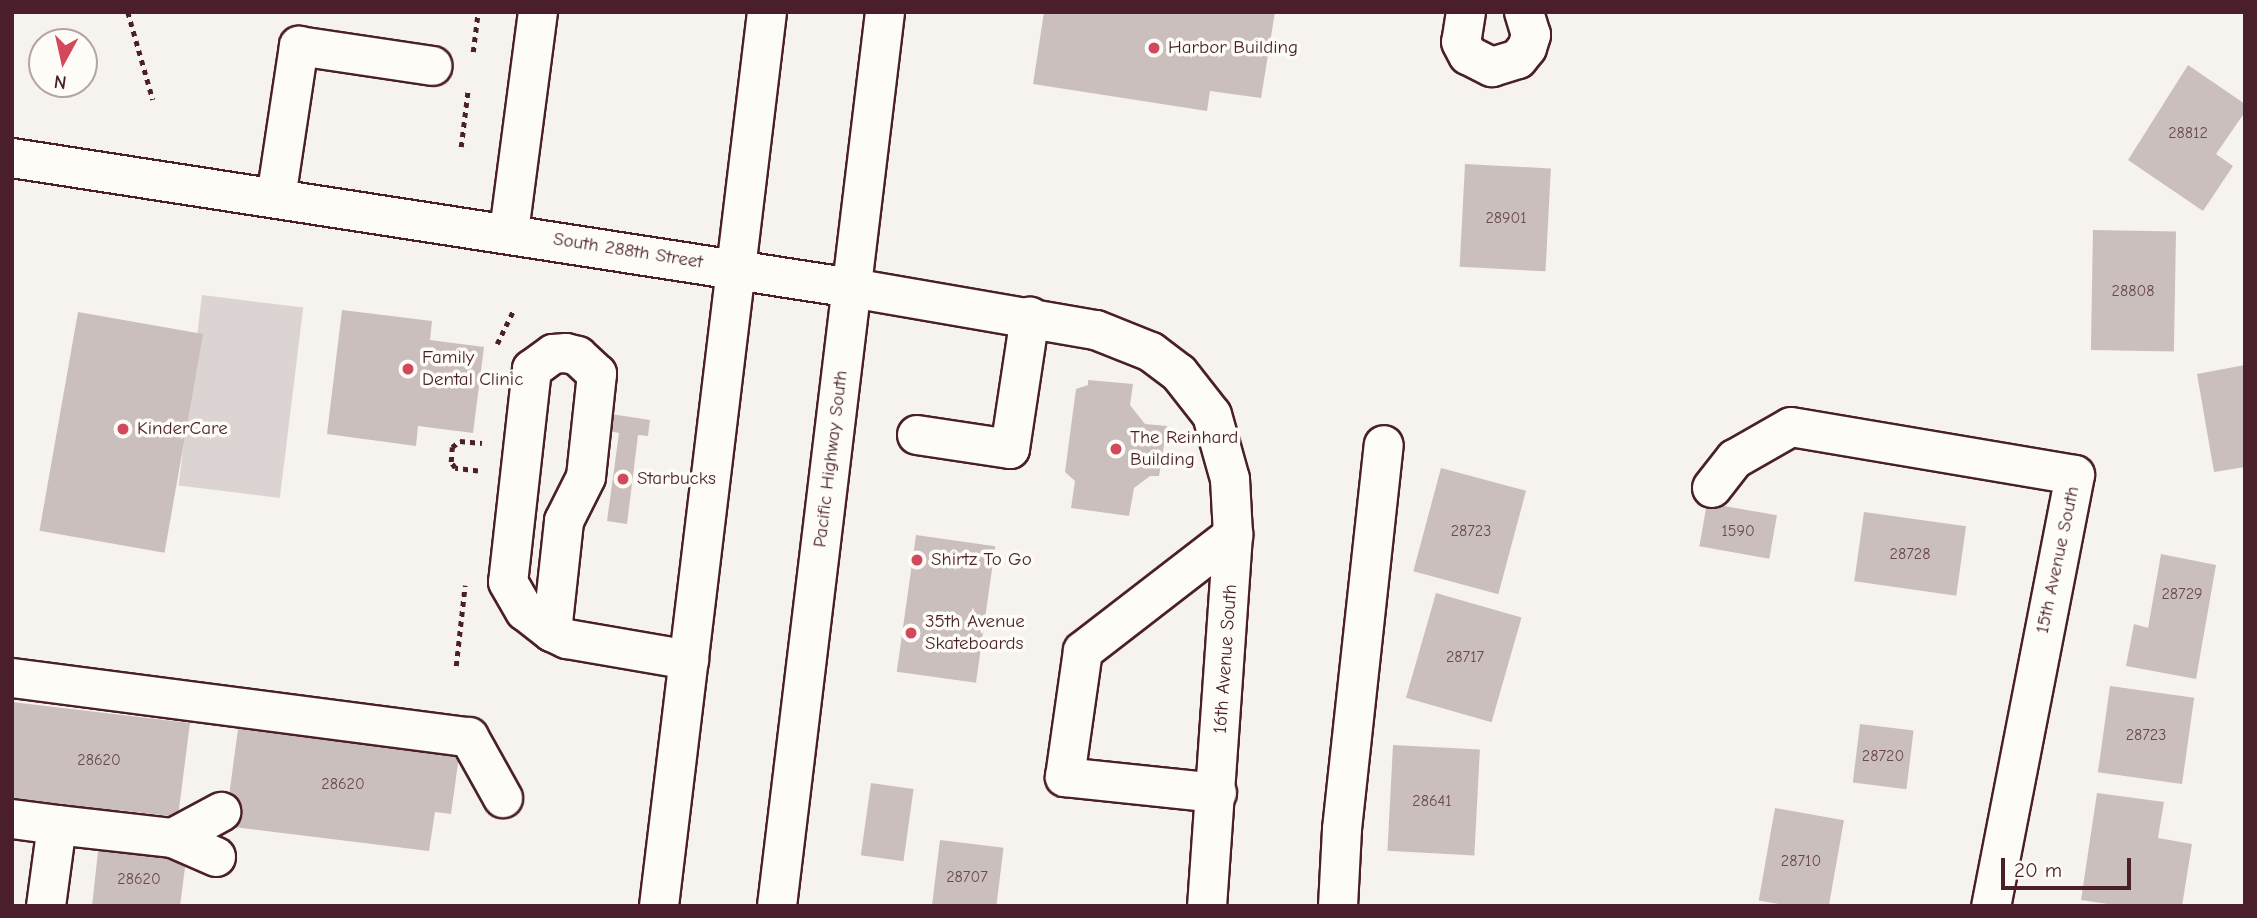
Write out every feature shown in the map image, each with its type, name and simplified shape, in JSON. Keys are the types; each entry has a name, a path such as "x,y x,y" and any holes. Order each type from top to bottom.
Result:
{"main road":[{"path":"509,232 538,12"},
{"path":"659,906 767,12"},
{"name":"Pacific Highway South","path":"777,906 885,12"},
{"path":"1466,12 1461,42 1473,59 1492,67 1518,60 1527,48 1531,35 1524,12"},
{"path":"276,198 299,46 433,66"},
{"name":"South 288th Street","path":"12,158 735,267 1096,330 1151,352 1179,373 1212,415"},
{"path":"916,435 1010,449 1030,317"},
{"path":"552,632 564,521 586,477 597,374 578,356 566,353 553,354 532,369 508,582 525,611 552,632 567,639 688,660"},
{"name":"16th Avenue South","path":"1207,906 1233,535 1230,479 1212,415"},
{"name":"15th Avenue South","path":"1712,488 1735,459 1791,427 2076,475 1991,906"},
{"path":"1338,906 1342,829 1384,445"},
{"path":"1217,793 1065,777 1083,651 1233,535"},
{"path":"12,678 469,737 503,798"},
{"path":"173,838 221,812"},
{"path":"12,819 173,838 216,857"},
{"path":"46,906 57,825"}],"path":[{"path":"128,12 153,100"},
{"path":"497,341 513,311"},
{"path":"479,471 455,468 452,454 460,441 482,443"}],"shaded area":[{"path":"202,295 303,307 280,498 179,486"}],"building":[{"name":"Harbor Building","path":"1044,12 1275,12 1261,98 1210,91 1207,111 1033,84"},
{"path":"2188,65 2245,104 2245,112 2216,154 2233,166 2203,211 2128,160"},
{"path":"1465,164 1551,169 1545,271 1460,267"},
{"path":"2093,230 2176,231 2174,351 2091,350"},
{"name":"Family Dental Clinic","path":"342,310 432,321 430,340 484,347 473,433 418,426 416,446 327,434"},
{"name":"KinderCare","path":"78,312 203,334 165,553 39,531"},
{"path":"2245,365 2245,467 2214,472 2197,374"},
{"name":"The Reinhard Building","path":"1088,380 1133,384 1130,405 1145,424 1167,426 1159,476 1150,476 1134,488 1129,516 1071,508 1075,481 1065,472 1076,389 1088,385"},
{"name":"Starbucks","path":"611,414 650,420 648,436 638,435 627,524 607,521 619,433 608,431"},
{"path":"1441,468 1526,491 1498,594 1413,571"},
{"path":"1707,503 1777,515 1769,559 1699,546"},
{"path":"1864,512 1966,526 1956,596 1854,581"},
{"path":"916,535 995,546 976,683 897,672"},
{"path":"2161,554 2216,565 2196,679 2126,666 2134,624 2148,628"},
{"path":"1436,593 1522,618 1492,722 1406,698"},
{"path":"2110,686 2194,698 2182,784 2098,772"},
{"path":"12,702 190,723 178,817 117,810 116,817 12,805"},
{"path":"1860,724 1914,731 1906,789 1853,783"},
{"path":"238,729 459,756 451,814 435,812 429,851 225,826"},
{"path":"1393,745 1480,750 1474,855 1387,851"},
{"path":"871,783 914,789 903,861 861,855"},
{"path":"2097,793 2164,802 2158,838 2192,844 2182,906 2121,906 2081,900"},
{"path":"1775,808 1844,820 1829,906 1789,906 1759,901"},
{"path":"940,840 1004,848 996,906 932,906"},
{"path":"99,842 187,852 180,906 92,906"}],"place":[{"name":"Harbor Building","path":"1154,48"},
{"name":"Family Dental Clinic","path":"408,369"},
{"name":"KinderCare","path":"123,429"},
{"name":"The Reinhard Building","path":"1116,449"},
{"name":"Starbucks","path":"623,479"},
{"name":"Shirtz To Go","path":"917,560"},
{"name":"35th Avenue Skateboards","path":"911,633"}]}
